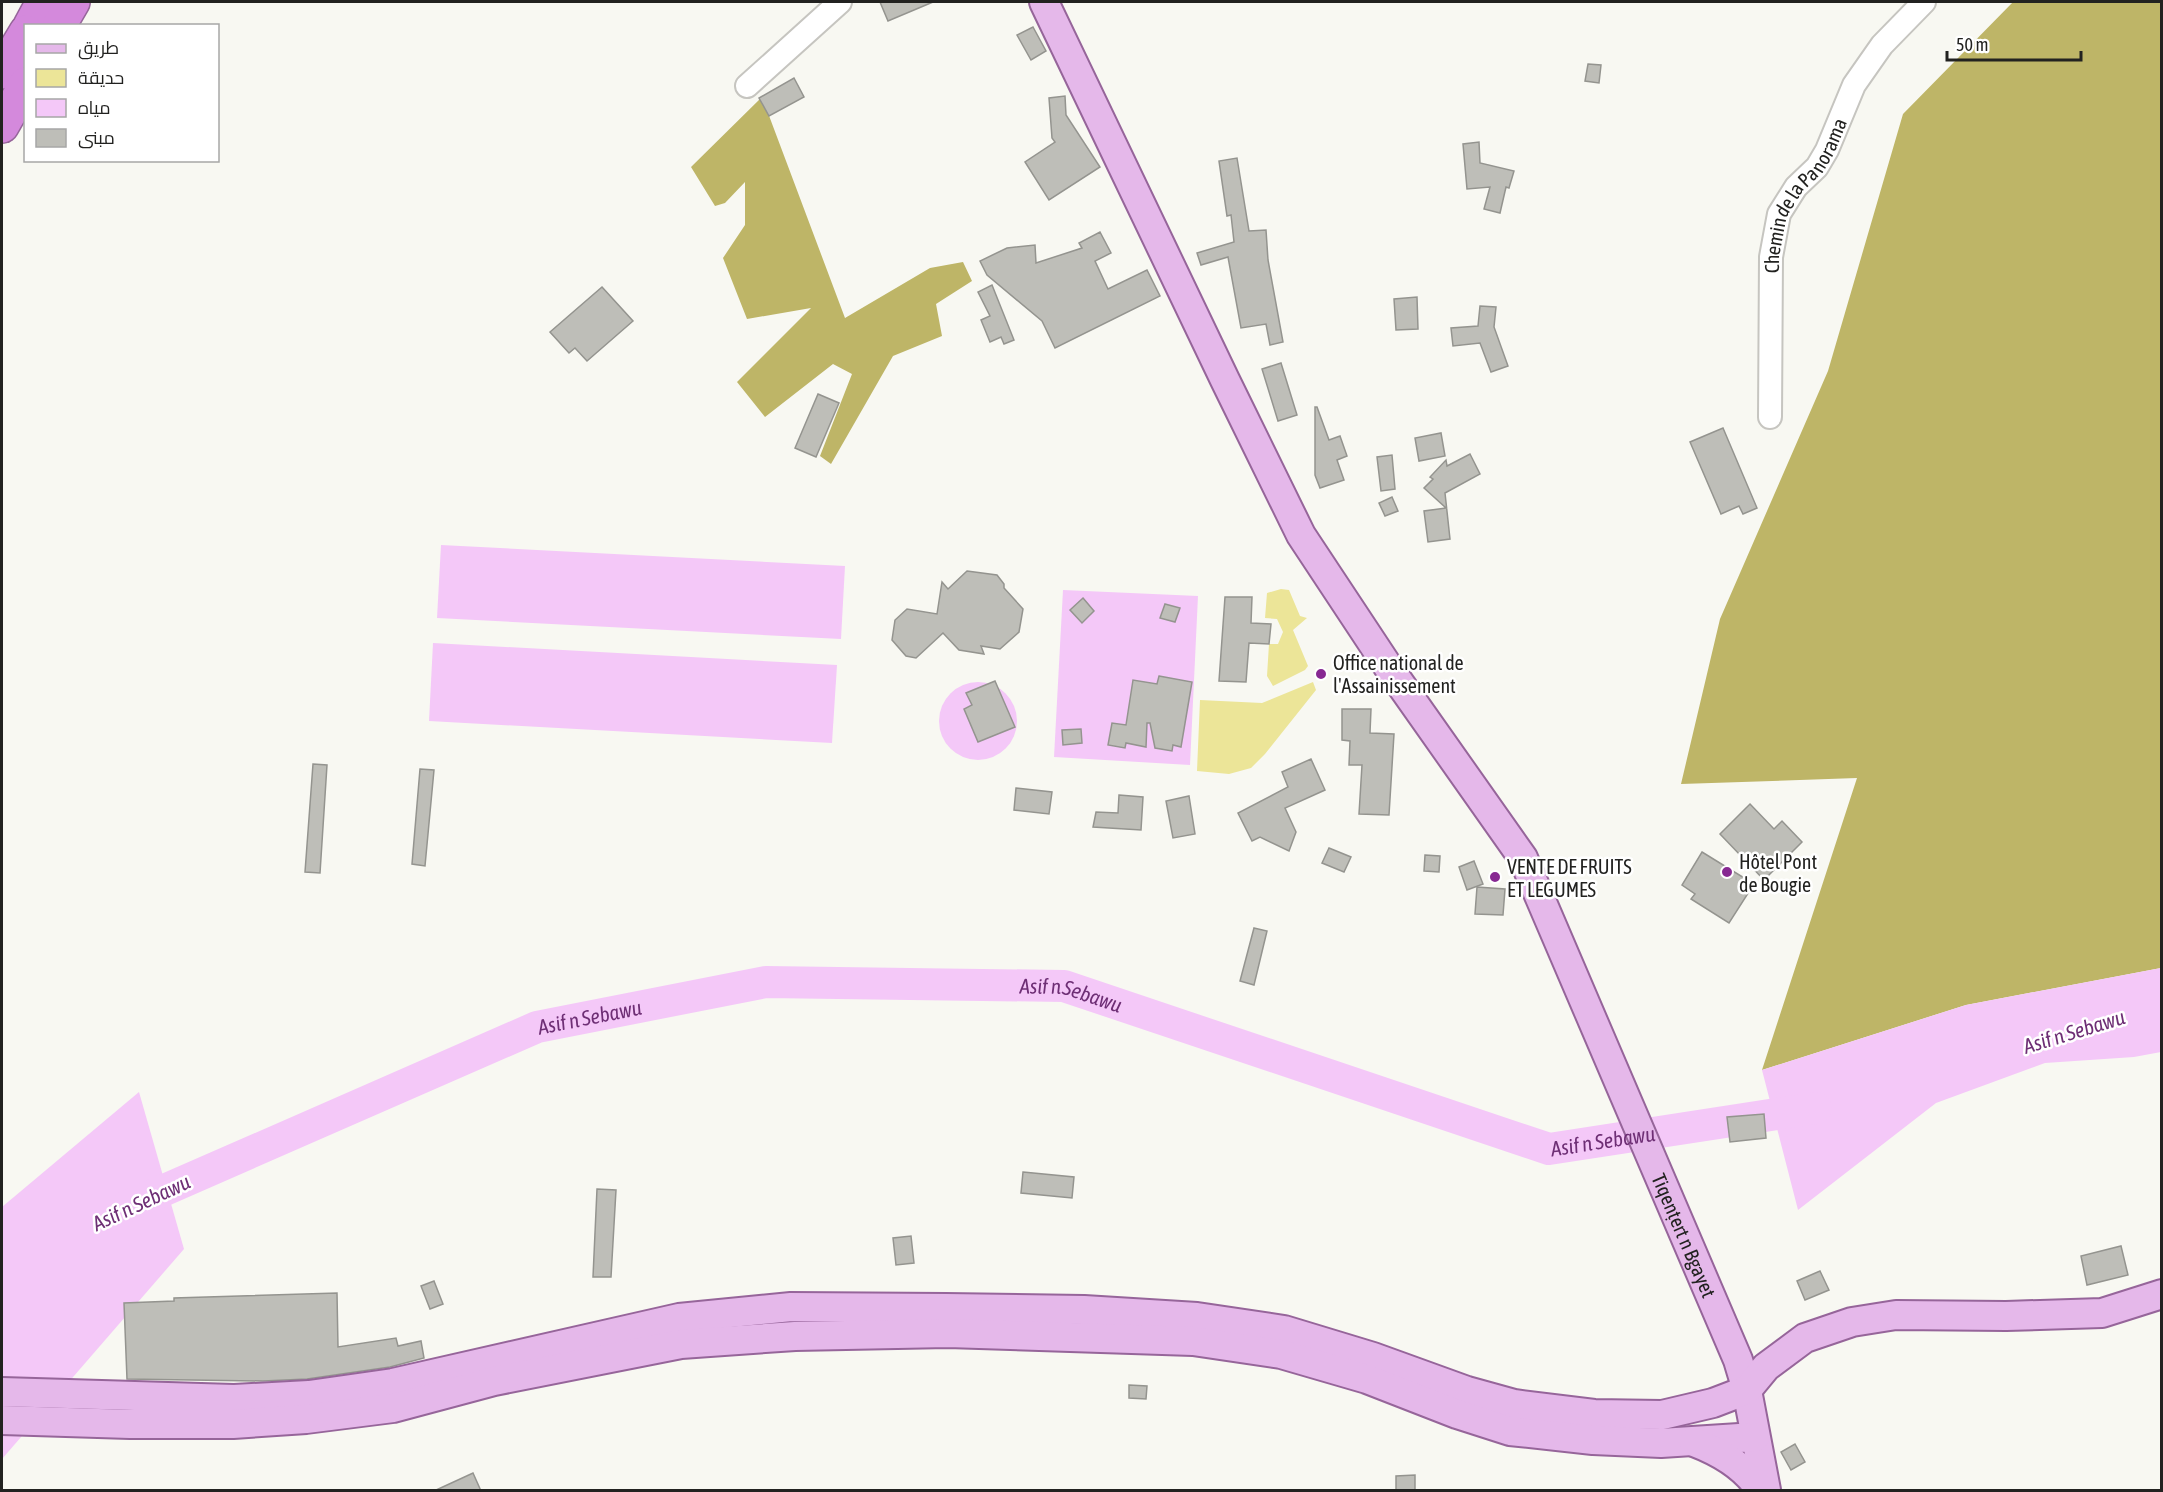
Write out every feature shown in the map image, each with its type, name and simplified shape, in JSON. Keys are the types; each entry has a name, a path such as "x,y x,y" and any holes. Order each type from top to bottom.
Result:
{"highway":[{"path":"31,24 43,2"},
{"path":"60,24 73,2"},
{"path":"2,72 24,35"},
{"path":"2,126 24,88"}],"main road":[{"name":"Tiqenṭert n Bgayet","path":"1044,2 1224,380 1301,535 1389,668 1523,858 1738,1360 1747,1390 1766,1491"},
{"path":"2,1392 234,1399 309,1395 393,1383 679,1318 791,1307 1072,1310 1197,1317 1284,1330 1373,1357 1467,1391 1514,1404 1594,1414 1662,1414 1713,1403 1747,1390 1766,1367 1805,1338 1852,1322 1896,1315 2006,1316 2102,1313 2162,1294"},
{"path":"2,1420 199,1424 306,1419 393,1408 494,1381 681,1344 795,1336 948,1333 1193,1341 1281,1354 1356,1376 1457,1414 1510,1431 1593,1440 1661,1443 1755,1437"},
{"path":"1692,1441 1717,1451 1738,1465 1760,1491"}],"street":[{"path":"747,86 840,2"},
{"name":"Chemin de la Panorama","path":"1770,417 1771,257 1779,214 1796,187 1817,166 1827,150 1854,85 1882,45 1924,2"}],"green space":[{"path":"1281,589 1289,590 1300,616 1307,618 1293,630 1308,666 1305,670 1273,686 1267,676 1269,644 1278,644 1283,632 1277,619 1265,618 1267,593"},
{"path":"1313,682 1316,690 1251,768 1229,774 1197,771 1200,700 1262,703"}],"shaded area":[{"path":"2013,2 2161,2 2161,968 1966,1005 1762,1070 1857,778 1681,784 1720,619 1828,371 1903,114"},
{"path":"762,97 845,318 930,268 963,262 972,281 936,304 942,336 893,356 831,464 820,456 852,374 833,364 765,417 737,382 811,308 747,319 723,258 745,225 745,182 725,203 715,206 691,167"}],"water":[{"path":"441,545 845,566 841,639 437,618"},
{"path":"1063,590 1198,596 1190,765 1054,757"},
{"path":"433,643 837,665 832,743 429,721"},
{"path":"970,682 986,682 1000,688 1011,699 1017,713 1017,729 1011,743 1000,754 986,760 970,760 956,754 945,743 939,729 939,713 945,699 956,688"},
{"path":"2161,968 2161,1052 2134,1057 2045,1063 1936,1103 1798,1210 1762,1070 1966,1005"},
{"path":"139,1092 184,1249 2,1459 2,1207"}],"building":[{"path":"880,2 933,2 888,21"},
{"path":"1033,27 1046,51 1031,60 1017,35"},
{"path":"1588,64 1601,65 1599,83 1585,81"},
{"path":"794,78 804,97 769,116 759,98"},
{"path":"1065,96 1066,115 1100,167 1049,200 1025,162 1055,142 1052,138 1049,98"},
{"path":"1479,142 1480,163 1514,171 1509,188 1506,187 1500,213 1484,209 1490,187 1467,189 1463,144"},
{"path":"1237,158 1249,231 1266,230 1268,260 1283,342 1270,345 1266,324 1241,328 1228,257 1201,265 1197,253 1234,242 1231,215 1227,216 1219,161"},
{"path":"1100,232 1111,253 1095,261 1108,289 1147,270 1160,296 1055,348 1042,321 987,275 980,261 1007,248 1035,245 1036,263 1082,248 1079,243"},
{"path":"992,285 1014,340 1004,344 1001,337 990,342 981,320 990,316 978,292"},
{"path":"602,287 633,321 587,361 575,348 569,353 550,332"},
{"path":"1417,297 1418,329 1396,330 1394,299"},
{"path":"1480,306 1496,307 1494,327 1508,366 1491,372 1480,343 1453,346 1451,328 1478,326"},
{"path":"1281,363 1297,415 1278,421 1262,369"},
{"path":"818,394 839,403 816,457 795,448"},
{"path":"1315,407 1317,407 1329,440 1340,436 1347,456 1337,460 1344,480 1320,488 1315,475"},
{"path":"1723,428 1757,508 1743,514 1739,506 1721,514 1690,442"},
{"path":"1441,433 1445,456 1419,461 1415,438"},
{"path":"1470,454 1480,474 1445,493 1450,539 1428,542 1424,511 1446,508 1424,488 1433,479 1430,477 1446,460 1447,466"},
{"path":"1392,455 1395,489 1381,491 1377,457"},
{"path":"1392,497 1398,511 1385,516 1379,503"},
{"path":"967,571 997,575 1004,584 1004,588 1023,609 1019,632 1000,649 981,646 984,654 959,650 943,633 916,658 906,656 892,640 895,620 907,609 937,614 942,582 948,589"},
{"path":"1225,597 1252,597 1251,623 1271,624 1269,644 1249,643 1246,682 1219,681"},
{"path":"1083,598 1094,611 1082,623 1070,610"},
{"path":"1165,604 1180,608 1175,622 1160,618"},
{"path":"1159,676 1192,682 1181,747 1173,745 1172,751 1155,748 1150,723 1147,723 1146,747 1126,743 1125,748 1108,745 1112,723 1126,725 1133,680 1157,684"},
{"path":"995,681 1015,727 978,742 964,709 972,705 966,693"},
{"path":"1342,709 1371,709 1370,733 1394,734 1389,815 1359,814 1362,765 1349,765 1350,741 1342,740"},
{"path":"1081,729 1082,743 1063,745 1062,730"},
{"path":"1311,759 1325,790 1285,808 1296,832 1289,851 1260,837 1252,841 1238,813 1288,787 1282,772"},
{"path":"313,764 327,765 320,873 305,872"},
{"path":"420,769 434,770 425,866 412,864"},
{"path":"1016,788 1052,792 1049,814 1014,810"},
{"path":"1119,795 1143,797 1141,830 1093,827 1096,812 1118,813"},
{"path":"1189,796 1195,834 1173,838 1166,801"},
{"path":"1750,804 1774,829 1782,821 1802,842 1764,880 1720,834"},
{"path":"1329,848 1351,857 1344,872 1322,863"},
{"path":"1702,852 1754,884 1729,923 1691,899 1695,894 1682,885"},
{"path":"1425,855 1440,856 1439,872 1424,871"},
{"path":"1474,861 1483,884 1467,890 1459,867"},
{"path":"1477,887 1505,889 1503,915 1475,914"},
{"path":"1254,928 1267,931 1254,985 1240,981"},
{"path":"1764,1114 1766,1138 1730,1142 1727,1117"},
{"path":"1023,1172 1074,1177 1072,1198 1021,1193"},
{"path":"597,1189 616,1190 611,1277 593,1277"},
{"path":"911,1236 914,1263 896,1265 893,1238"},
{"path":"2121,1246 2128,1275 2087,1285 2081,1256"},
{"path":"1820,1271 1829,1290 1805,1300 1797,1281"},
{"path":"434,1281 443,1304 430,1309 421,1286"},
{"path":"337,1293 338,1347 396,1338 398,1346 421,1341 424,1358 390,1367 307,1379 263,1381 127,1379 124,1303 174,1301 174,1298"},
{"path":"1129,1385 1147,1386 1146,1399 1129,1398"},
{"path":"1795,1444 1805,1462 1791,1470 1781,1452"},
{"path":"473,1473 481,1491 434,1491"},
{"path":"1415,1475 1415,1491 1396,1491 1396,1476"}],"waterway":[{"name":"Asif n Sebawu","path":"128,1206 537,1027 766,982 1064,986 1549,1149 1816,1108"}],"place":[{"name":"Office national de l'Assainissement","path":"1321,674"},
{"name":"Hôtel Pont de Bougie","path":"1727,872"},
{"name":"VENTE DE FRUITS ET LEGUMES","path":"1495,877"}]}
